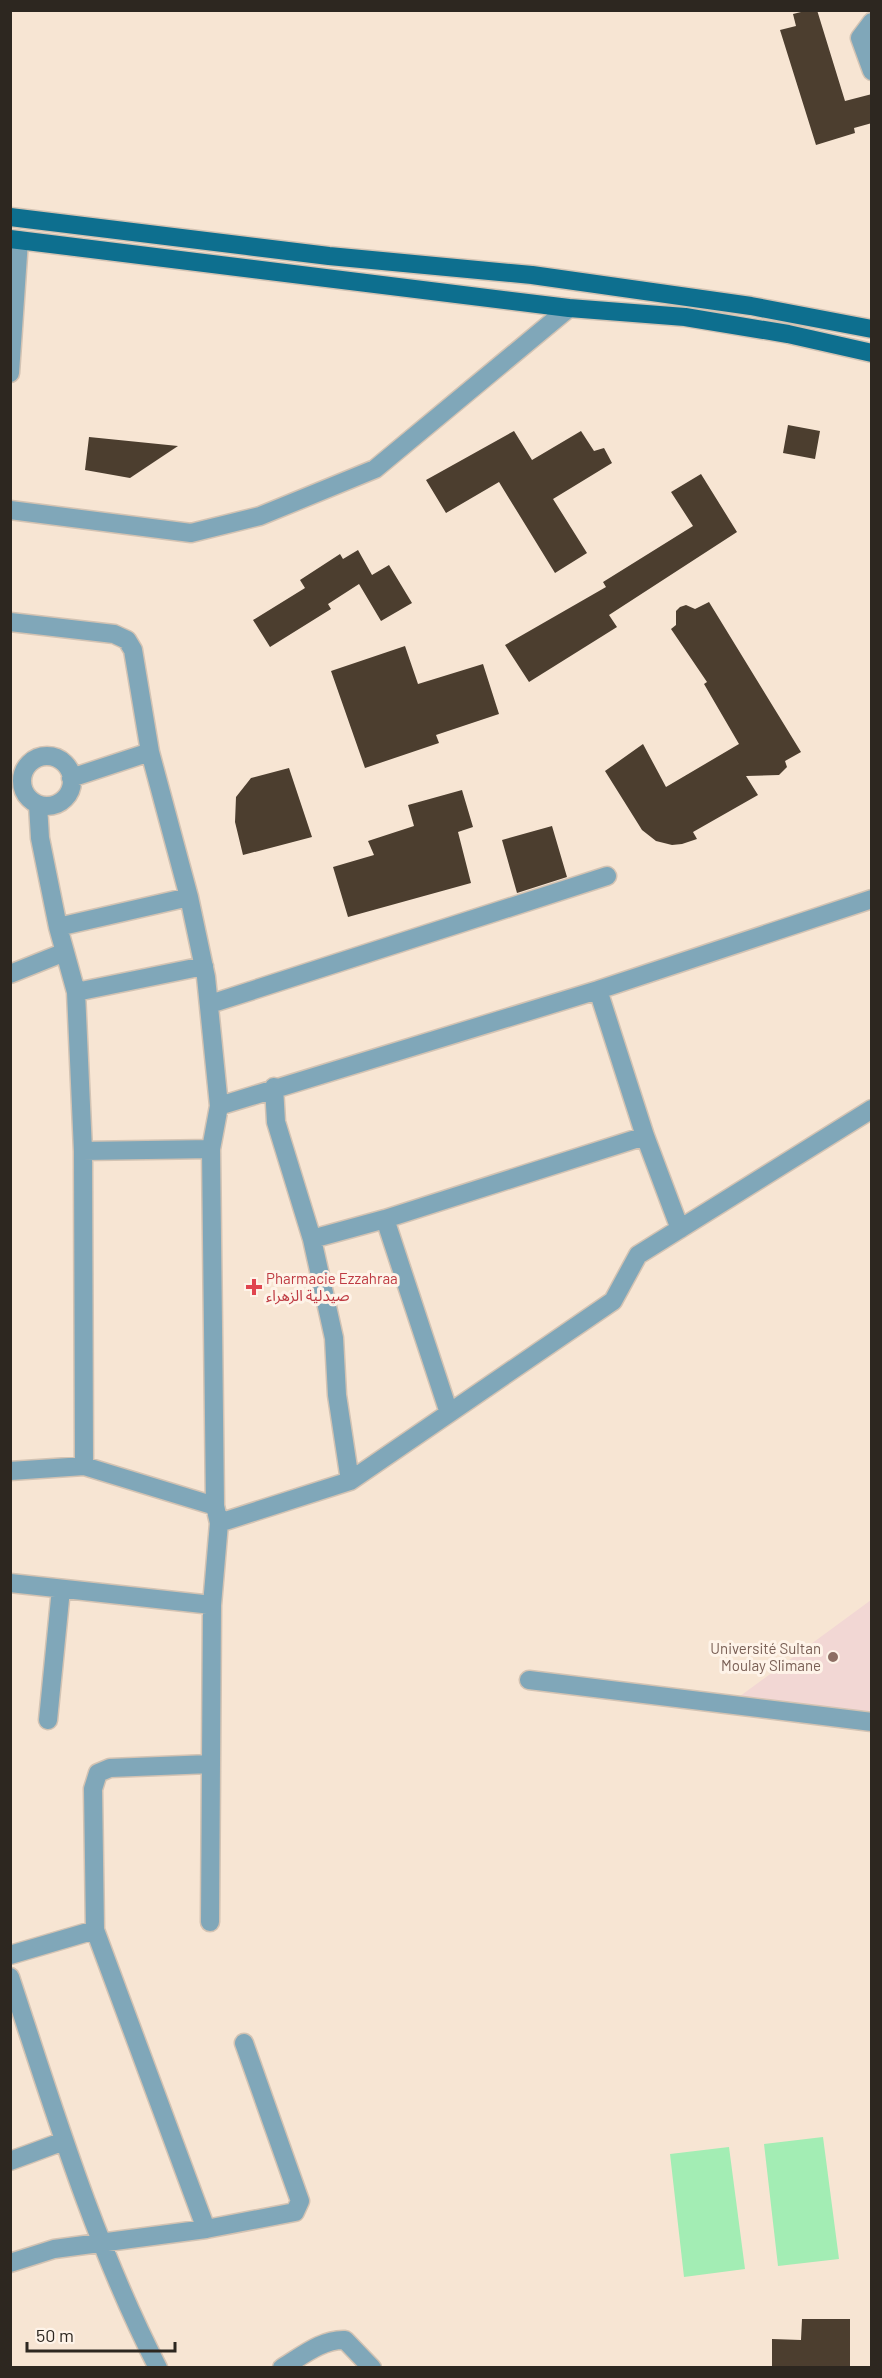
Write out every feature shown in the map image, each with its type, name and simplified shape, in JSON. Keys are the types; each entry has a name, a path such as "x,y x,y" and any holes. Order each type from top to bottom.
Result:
{"main road":[{"path":"10,217 329,256 543,276 751,306 872,329"},
{"path":"15,239 569,308 685,317 788,334 872,353"}],"street":[{"path":"872,22 860,38 872,71"},
{"path":"10,373 15,239"},
{"path":"10,510 191,533 260,516 375,469 569,308"},
{"path":"10,622 114,634 127,640 133,650 150,752 189,897 210,1004 219,1106 211,1149 217,1514 212,1605 210,1922"},
{"path":"71,778 150,752"},
{"path":"24,799 55,805 62,801 68,795 71,778 63,763 56,758 39,758 31,762 22,776 24,799 40,838 58,927 76,992 83,1151 84,1467"},
{"path":"10,759 31,762"},
{"path":"210,1004 607,876"},
{"path":"58,927 189,897"},
{"path":"219,1106 598,990 872,898"},
{"path":"10,974 65,952"},
{"path":"76,992 204,966"},
{"path":"598,990 645,1136 680,1229"},
{"path":"274,1088 276,1122 312,1239 334,1338 337,1395 350,1481"},
{"path":"10,1471 84,1467 217,1514 350,1481 613,1301 638,1255 872,1109"},
{"path":"312,1239 386,1219 645,1136"},
{"path":"83,1151 211,1149"},
{"path":"386,1219 449,1413"},
{"path":"10,1583 212,1605"},
{"path":"48,1720 61,1589"},
{"path":"529,1680 872,1722"},
{"path":"206,2229 95,1930 93,1790 98,1773 110,1768 210,1764"},
{"path":"10,1955 95,1930"},
{"path":"10,1977 64,2141 101,2242 124,2298 159,2367"},
{"path":"10,2263 54,2249 206,2229 284,2216 295,2212 300,2201 244,2043"},
{"path":"10,2161 64,2141"},
{"path":"282,2367 323,2343 336,2339 345,2340 372,2367"}],"shaded area":[{"name":"Université Sultan Moulay Slimane","path":"871,1600 871,1723 717,1713"}],"green space":[{"path":"823,2137 839,2259 778,2266 764,2144"},
{"path":"729,2147 745,2269 684,2277 670,2154"}],"building":[{"path":"817,10 845,101 872,94 872,123 854,128 855,133 816,145 780,30 796,26 793,14"},
{"path":"788,425 820,431 815,459 783,453"},
{"path":"514,431 532,460 581,431 594,451 604,448 612,463 553,499 587,553 555,573 499,482 446,513 426,480"},
{"path":"89,437 178,446 130,478 85,470"},
{"path":"701,474 737,532 609,615 617,627 529,682 505,645 606,587 603,582 693,526 671,492"},
{"path":"358,550 372,575 389,565 412,603 381,621 359,584 328,604 331,609 270,647 253,620 305,588 300,580 340,554 343,559"},
{"path":"709,602 801,752 785,761 787,767 779,775 746,776 758,795 693,832 697,839 672,845 656,841 642,830 605,771 643,744 666,787 739,744 704,684 707,682 671,629 676,625 676,611 680,607 686,605 695,609"},
{"path":"405,646 418,684 483,664 499,714 436,735 439,743 365,768 331,671"},
{"path":"289,768 312,837 243,855 235,822 236,797 251,778"},
{"path":"462,790 473,827 458,832 471,883 348,917 333,867 374,855 368,841 414,826 408,805"},
{"path":"552,826 567,877 517,893 502,840"},
{"path":"802,2319 850,2319 850,2367 772,2367 772,2339 801,2340"}],"place":[{"name":"Pharmacie Ezzahraa صيدلية الزهراء","path":"254,1287"},
{"name":"Université Sultan Moulay Slimane","path":"833,1657"}]}
